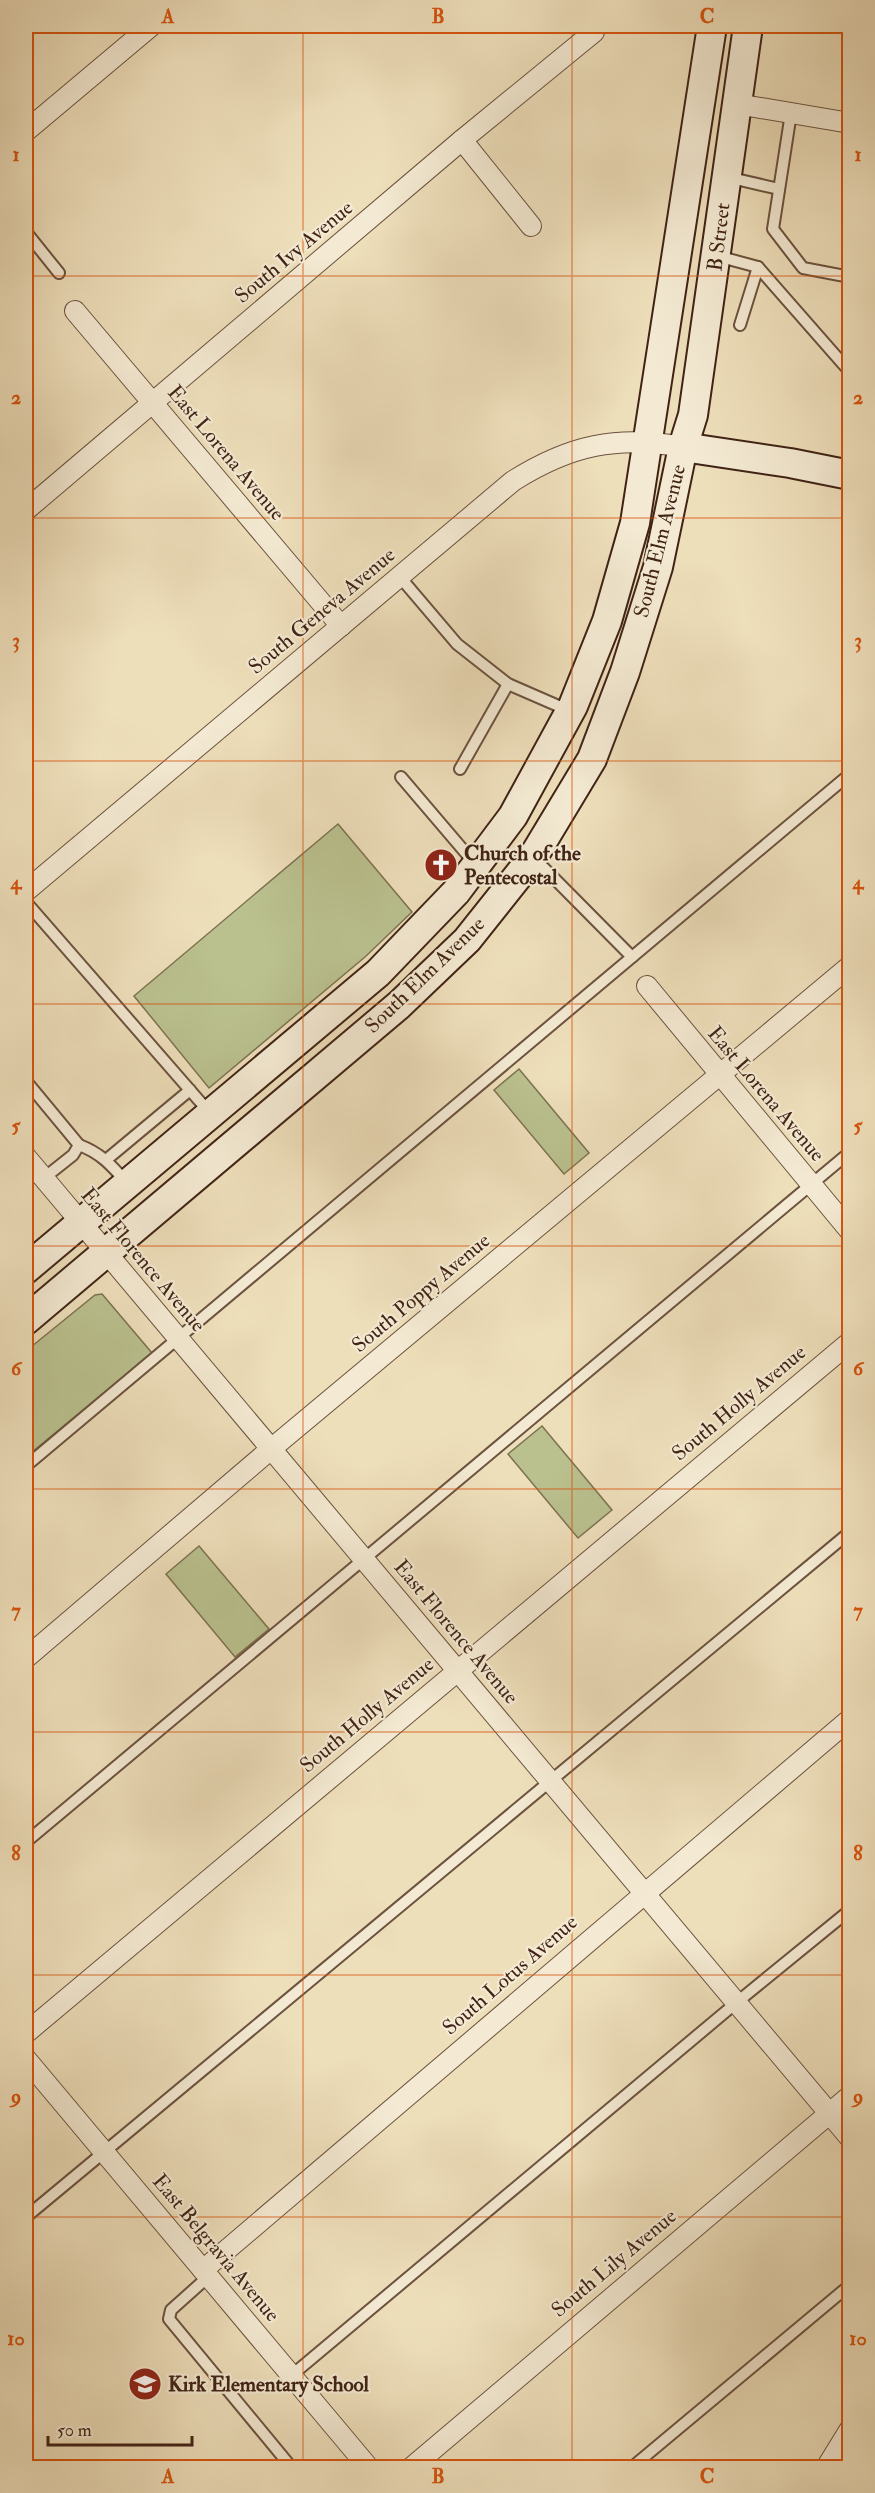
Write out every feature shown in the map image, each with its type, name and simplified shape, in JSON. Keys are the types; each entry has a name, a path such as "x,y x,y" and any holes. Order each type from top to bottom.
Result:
{"main road":[{"name":"B Street","path":"649,441 712,26"},
{"path":"730,26 723,82 737,104"},
{"name":"B Street","path":"683,447 694,412 748,26"},
{"name":"South Elm Avenue","path":"26,1269 378,973 456,892 513,816 571,711 607,621 635,523 649,441"},
{"name":"South Elm Avenue","path":"26,1320 399,1005 467,940 533,856 592,759 625,672 658,567 683,447"},
{"path":"683,447 849,475"}],"street":[{"path":"26,131 151,26"},
{"name":"South Ivy Avenue","path":"26,510 592,29"},
{"path":"737,104 849,123"},
{"path":"462,140 531,226"},
{"name":"East Lorena Avenue","path":"75,311 341,627"},
{"name":"South Geneva Avenue","path":"26,891 513,481 540,464 600,445 649,441 683,447"},
{"name":"South Poppy Avenue","path":"26,1658 271,1449 849,966"},
{"name":"East Lorena Avenue","path":"647,986 849,1231"},
{"name":"East Florence Avenue","path":"26,1157 849,2138"},
{"name":"South Holly Avenue","path":"26,2033 849,1342"},
{"name":"South Lotus Avenue","path":"206,2273 644,1893 849,1719"},
{"name":"East Belgravia Avenue","path":"26,2059 369,2468"},
{"name":"South Lily Avenue","path":"411,2468 849,2096"},
{"path":"826,2468 849,2429"}],"lane":[{"path":"791,113 773,230 803,268 849,277"},
{"path":"726,177 779,189"},
{"path":"26,232 59,273"},
{"path":"717,256 758,267 849,372"},
{"path":"740,325 758,267"},
{"path":"400,577 457,644 508,684 571,711"},
{"path":"460,769 508,684"},
{"path":"26,1466 849,774"},
{"path":"401,777 476,865"},
{"path":"533,856 632,957"},
{"path":"26,902 211,1114"},
{"path":"26,1081 79,1146 95,1151 128,1185"},
{"path":"106,1160 190,1090"},
{"path":"44,1178 73,1155 79,1146"},
{"path":"26,1842 849,1152"},
{"path":"26,2217 849,1532"},
{"path":"292,2375 849,1910"},
{"path":"206,2273 171,2310 169,2319 292,2468"},
{"path":"631,2468 849,2285"}],"green space":[{"path":"338,824 412,912 365,957 209,1088 134,996"},
{"path":"519,1069 589,1153 564,1174 494,1090"},
{"path":"102,1294 152,1353 26,1457 26,1351 95,1295"},
{"path":"542,1426 612,1510 578,1538 508,1454"},
{"path":"199,1546 269,1629 235,1657 166,1574"}],"place":[{"name":"Church of the Pentecostal","path":"441,865"},
{"name":"Kirk Elementary School","path":"145,2384"}]}
